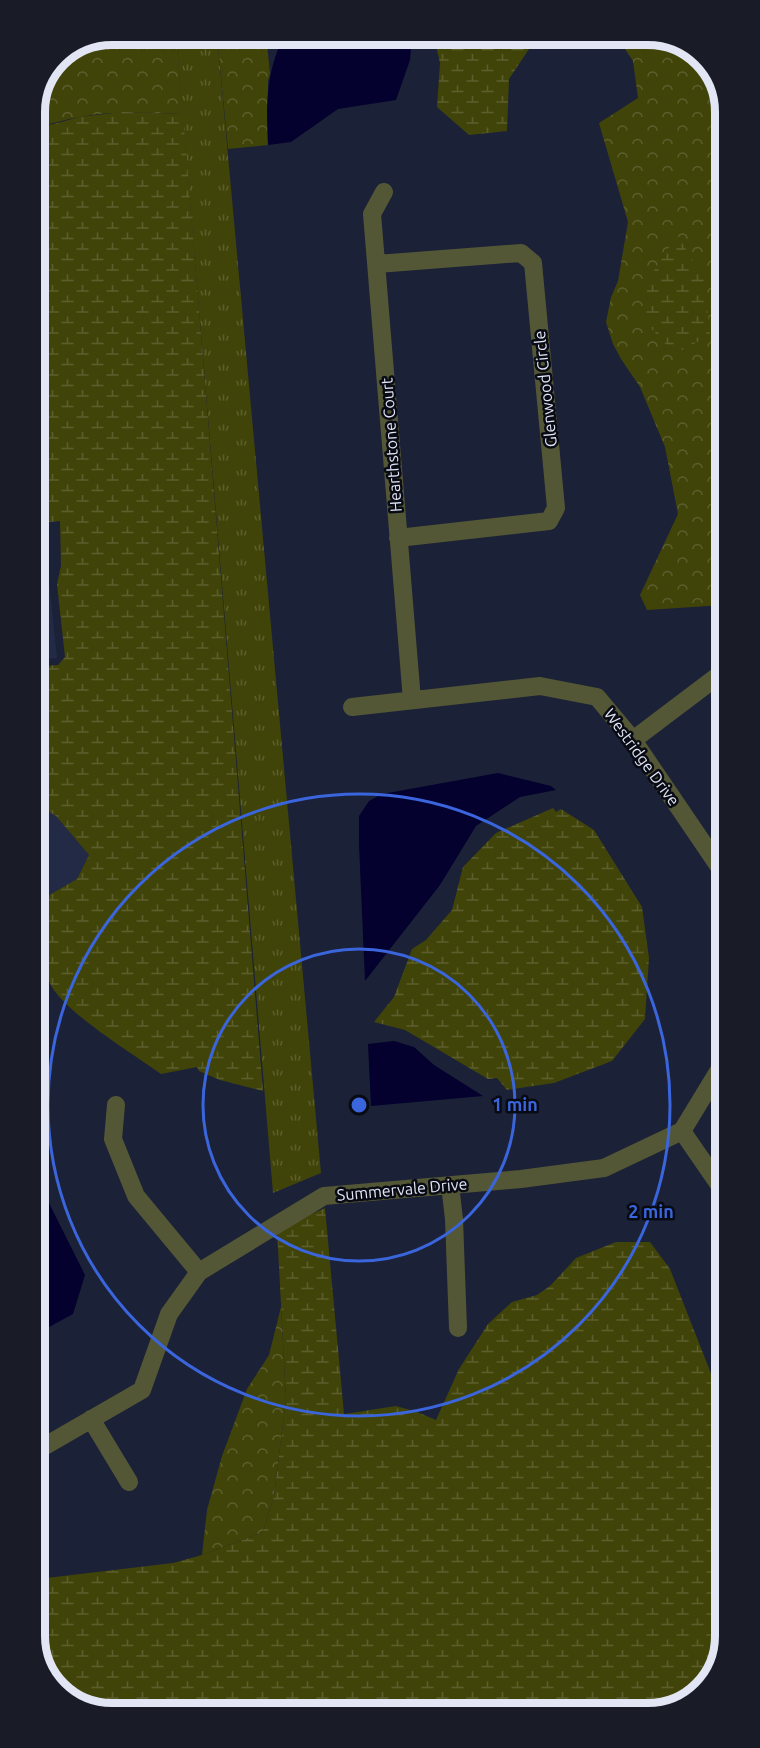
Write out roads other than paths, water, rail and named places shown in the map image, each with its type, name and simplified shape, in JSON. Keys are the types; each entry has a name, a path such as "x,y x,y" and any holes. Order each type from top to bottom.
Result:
{"street":[{"name":"Hearthstone Court","path":"384,192 372,214 412,700"},
{"name":"Glenwood Circle","path":"376,264 521,253 533,262 556,508 549,521 398,538"},
{"path":"633,740 715,678"},
{"name":"Westridge Drive","path":"352,707 540,686 597,697 633,740 715,862"},
{"path":"715,1077 682,1131 715,1179"},
{"path":"117,1105 113,1139 136,1196 199,1272"},
{"name":"Summervale Drive","path":"45,1446 142,1390 169,1314 199,1272 324,1196 521,1179 604,1168 682,1131"},
{"path":"450,1185 454,1220 458,1328"},
{"path":"91,1419 129,1482"}]}
